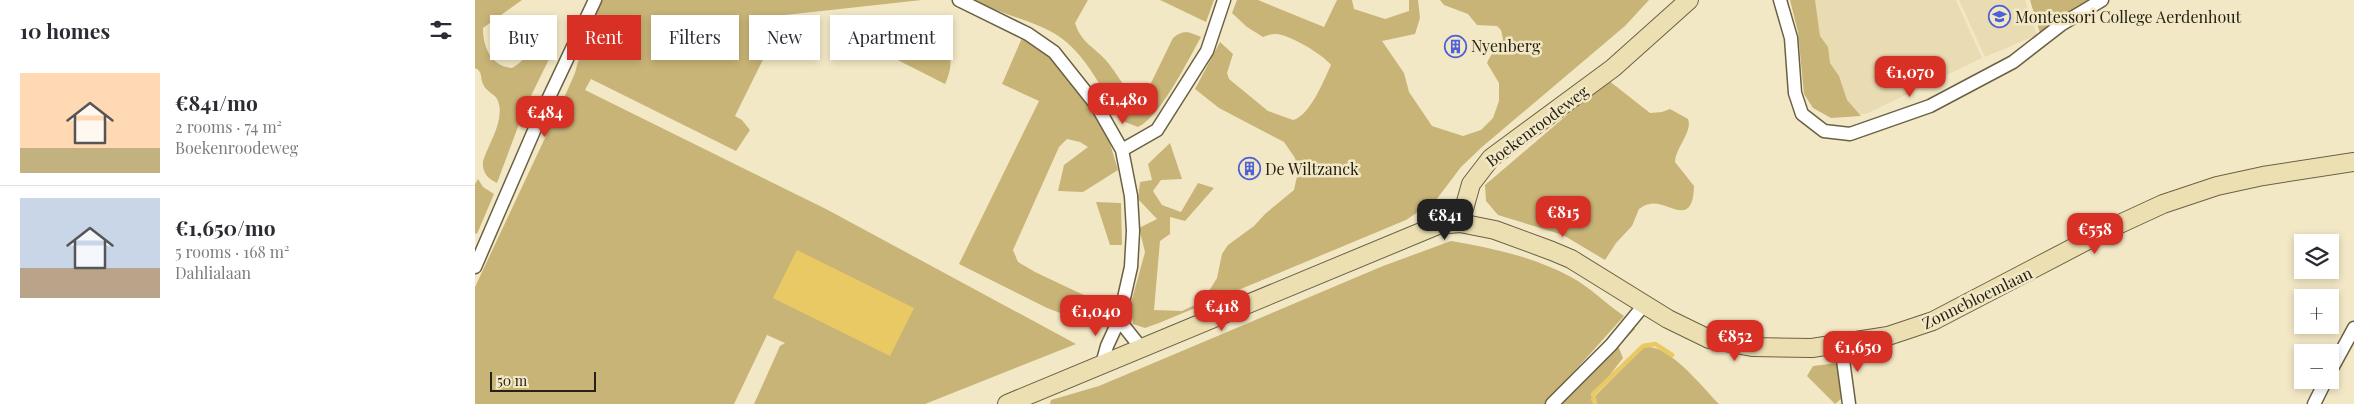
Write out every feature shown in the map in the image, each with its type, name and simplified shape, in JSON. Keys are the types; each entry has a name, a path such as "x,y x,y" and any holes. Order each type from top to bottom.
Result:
{"street":[{"path":"475,267 543,110 595,0"},
{"path":"959,0 1028,34 1054,52 1097,106 1121,150 1131,196 1133,231 1131,267 1119,320 1107,346 1102,364"},
{"path":"1121,150 1157,130 1207,51 1224,0"},
{"name":"Boekenroodeweg","path":"1460,223 1471,184 1491,158 1613,68 1689,0"},
{"path":"1780,0 1791,38 1795,93 1802,114 1824,131 1851,134 1930,106 2013,62 2062,24 2102,0"},
{"name":"Zonnebloemlaan","path":"1460,223 1495,230 1571,259 1688,330 1726,344 1797,349 1841,345 1888,336 1933,321 2111,228 2163,204 2217,186 2354,162"},
{"path":"1007,404 1425,229 1460,223"},
{"path":"1552,404 1611,345 1644,305"},
{"path":"1119,320 1142,348"},
{"path":"2339,356 2354,328"},
{"path":"1841,345 1849,404"},
{"path":"2314,404 2322,389"}],"shaded area":[{"path":"475,0 522,0 501,15 490,15 490,23 483,28 484,42 490,55 490,60 512,68 522,60 549,60 525,108 497,183 486,174 483,168 483,161 498,124 500,108 497,99 484,87 480,73 475,68"},
{"path":"598,0 922,0 785,15 749,15 749,60 763,60 735,116 742,120 750,130 736,151 591,79 585,90 826,209 1076,344 925,404 754,404 780,346 785,343 767,335 734,404 475,404 475,287 568,89 578,60 641,60 641,15 590,15"},
{"path":"975,0 1088,0 1075,23 1078,30 1085,41 1109,64 1130,93 1143,92 1149,87 1173,38 1180,33 1187,32 1201,37 1165,100 1147,121 1138,127 1125,122 1119,117 1090,69 1062,38 1041,27"},
{"path":"1160,0 1214,0 1206,22"},
{"path":"1237,0 1258,0 1324,27 1337,0 1352,0 1354,9 1385,19 1409,11 1409,0 1418,0 1420,18 1415,34 1382,41 1404,73 1409,92 1432,126 1463,136 1481,130 1493,118 1499,101 1499,83 1487,63 1503,39 1501,30 1497,26 1477,25 1468,14 1444,5 1440,0 1649,0 1625,26 1482,147 1461,167 1436,200 1406,220 1145,328 1133,324 1131,303 1145,252 1139,228 1157,219 1138,199 1140,182 1152,180 1148,164 1170,143 1182,179 1161,180 1153,191 1162,205 1181,212 1198,183 1214,188 1185,221 1170,217 1170,234 1160,241 1154,310 1182,311 1203,301 1217,278 1222,254 1228,245 1254,226 1265,214 1294,190 1298,172 1295,158 1284,142 1219,108 1195,89 1220,42 1233,54 1227,73 1229,79 1268,111 1293,120 1305,112 1311,105 1331,65 1305,45 1288,37 1275,34 1263,37 1247,27 1232,13"},
{"path":"1790,0 1815,0 1820,36 1828,47 1830,63 1839,76 1847,100 1861,116 1831,118 1813,108 1804,94 1798,32"},
{"path":"1797,0 1956,0 1982,58 1866,114 1838,115"},
{"name":"Montessori College Aerdenhout","path":"1959,0 2025,0 2037,35 1985,57"},
{"path":"2030,0 2088,0 2040,33"},
{"path":"1022,38 1049,56 1098,118 1108,137 1118,170 1083,192 1058,191 1064,165 1088,147 1080,142 1067,139 1059,147 1013,250 1018,262 1107,306 1102,319 1087,323 1047,308 959,264 1039,101 1002,84"},
{"path":"898,60 951,60 945,84"},
{"path":"1608,80 1650,113 1670,109 1688,119 1688,129 1675,162 1694,186 1693,199 1689,207 1684,210 1657,204 1647,204 1639,209 1632,226 1616,243 1605,260 1563,235 1498,215 1486,201 1485,185"},
{"path":"478,179 483,187 494,194 477,234 475,233 475,184"},
{"path":"1096,202 1121,203 1122,245 1110,245"},
{"path":"1451,241 1513,254 1557,270 1585,286 1624,316 1545,404 1050,404 1051,400 1099,386 1383,266"},
{"path":"797,250 914,308 890,356 773,298"},
{"path":"1627,320 1635,329 1618,346 1623,358 1589,402 1643,348 1652,347 1662,351 1684,367 1719,404 1556,404"},
{"path":"1837,363 1841,399 1835,404 1807,376 1813,366"}],"waterway":[{"path":"1595,404 1593,394 1643,346 1655,344 1672,355"}],"place":[{"name":"Montessori College Aerdenhout","path":"1999,17"},
{"name":"Nyenberg","path":"1455,46"},
{"name":"De Wiltzanck","path":"1249,169"}]}
